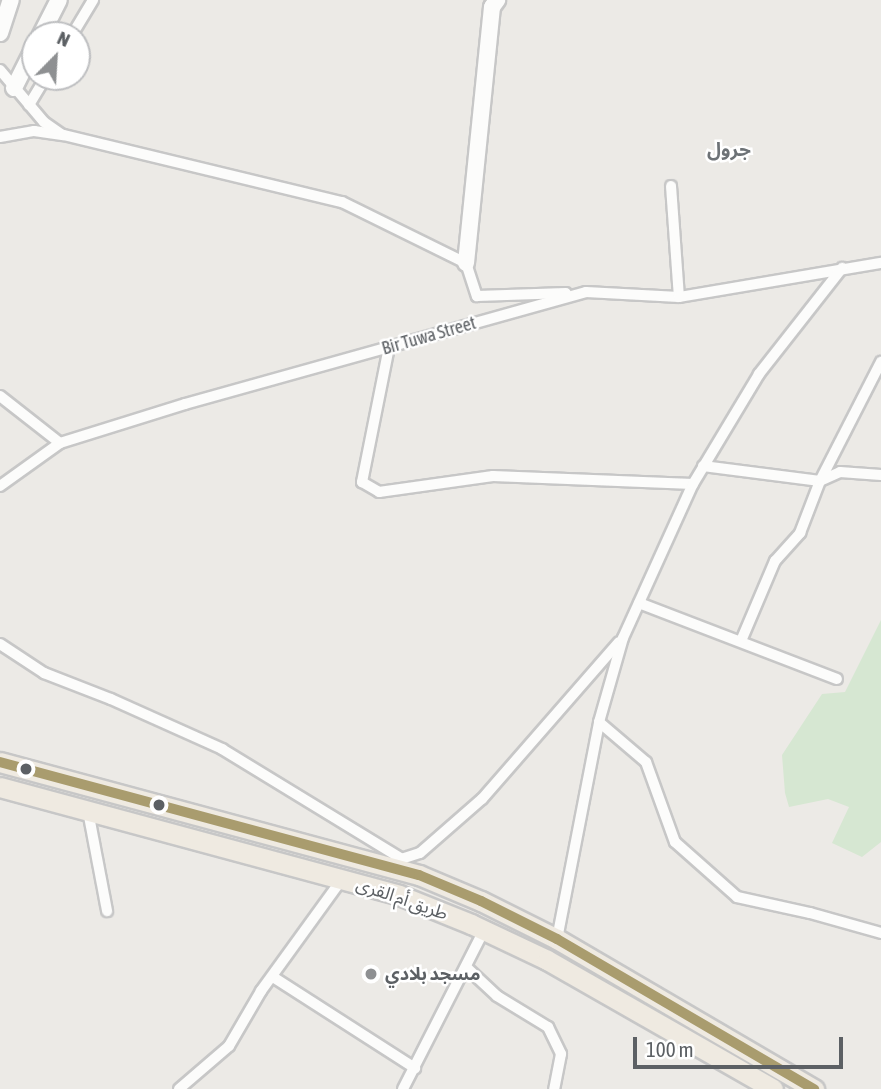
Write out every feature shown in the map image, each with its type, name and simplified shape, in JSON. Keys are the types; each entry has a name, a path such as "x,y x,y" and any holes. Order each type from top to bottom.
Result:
{"highway":[{"name":"طريق أم القرى","path":"0,762 419,875 481,901 556,939 814,1089"},
{"name":"طريق أم القرى","path":"0,787 399,895 484,930 547,960 772,1089"},
{"path":"342,879 383,865"}],"street":[{"path":"0,33 11,0"},
{"path":"48,21 59,0"},
{"path":"80,21 93,0"},
{"path":"497,0 492,7 466,263 477,296 586,292"},
{"path":"0,70 44,122 64,135"},
{"path":"14,88 21,74"},
{"path":"29,105 38,91"},
{"path":"0,137 34,131 64,135 342,202 466,263"},
{"path":"671,186 679,297"},
{"name":"Bir Tuwa Street","path":"0,486 60,443 586,292 679,297 881,263"},
{"path":"556,939 599,722 623,638 703,466 759,374 842,268"},
{"path":"388,347 362,482 379,492 493,476 693,484"},
{"path":"741,641 775,561 800,533 820,481 881,362"},
{"path":"0,396 60,443"},
{"path":"703,466 820,481 840,472 881,475"},
{"path":"639,603 837,679"},
{"path":"383,865 420,853 482,799 623,638"},
{"path":"0,644 44,673 111,699 222,750 402,859"},
{"path":"599,722 646,762 675,842 737,897 810,913 881,933"},
{"path":"88,811 107,911"},
{"path":"179,1089 229,1046 261,991 342,879"},
{"path":"403,1089 484,930"},
{"path":"466,967 497,996 548,1027 561,1055 554,1089"},
{"path":"273,976 415,1068"}],"green space":[{"path":"881,620 881,842 862,857 832,843 849,807 828,799 789,807 782,755 822,694 845,692"}],"transit line":[{"path":"0,762 419,875 481,901 557,939 814,1089"}],"place":[{"name":"مسجد بلادي","path":"371,974"}],"district":[{"name":"جرول","path":"729,150"}]}
